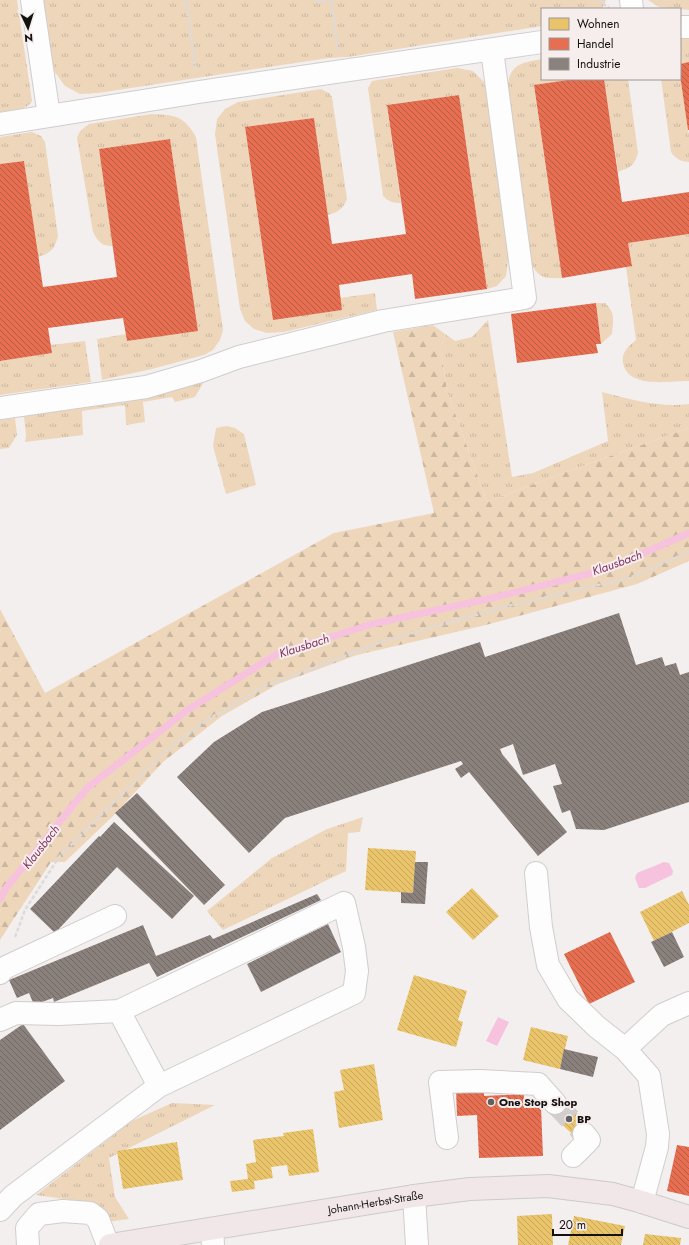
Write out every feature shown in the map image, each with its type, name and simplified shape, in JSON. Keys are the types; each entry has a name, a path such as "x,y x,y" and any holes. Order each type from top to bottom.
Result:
{"main road":[{"name":"Johann-Herbst-Straße","path":"109,1245 212,1237 414,1196 470,1189 548,1186 613,1194 689,1217"}],"street":[{"path":"32,0 49,116"},
{"path":"0,124 200,92 346,72 541,42"},
{"path":"0,408 146,387 201,371 239,357 383,321 525,298 492,50"},
{"path":"536,873 541,927 548,965 568,999 597,1027 625,1049 649,1076 658,1134 657,1147 642,1202"},
{"path":"0,1020 16,1013 59,1014 119,1011 344,903 354,947 357,971 354,994 159,1086 13,1196 0,1210"},
{"path":"2,970 115,916"},
{"path":"625,1049 662,1015 689,1004"},
{"path":"119,1011 159,1086"},
{"path":"447,1138 440,1082 538,1084 555,1104"},
{"path":"573,1156 589,1140 584,1134"},
{"path":"414,1196 417,1245"},
{"path":"28,1245 28,1228 40,1214 63,1210 90,1213 98,1219 109,1245"}],"path":[{"path":"186,0 200,92"},
{"path":"317,0 317,2 330,0 339,57 346,72"},
{"path":"598,0 609,8"},
{"path":"2,970 25,910 59,857 163,753 207,720 267,685 384,641 508,606 628,578 689,552"}],"green space":[{"path":"0,0 17,0 32,101 26,107 0,112"},
{"path":"42,0 606,0 602,8 541,8 541,26 348,57 329,58 98,93 80,94 65,86 54,71"},
{"path":"648,0 689,0 689,10 659,7"},
{"path":"689,37 689,62 681,64 681,38"},
{"path":"541,59 541,80 569,80 534,86 562,278 541,276 529,258 507,94 509,77 520,64"},
{"path":"457,68 473,71 484,82 492,117 509,252 506,276 497,286 487,289 459,95 387,105 401,203 398,203 389,201 383,196 368,88 372,81"},
{"path":"604,80 628,80 638,153 631,166 618,172"},
{"path":"661,80 681,80 689,136 689,162 678,159 671,152"},
{"path":"321,89 329,93 332,97 347,199 342,208 337,211 328,215 314,118 245,128 273,319 342,310 340,298 375,293 377,310 284,332 267,333 254,329 245,321 240,309 215,134 217,119 225,109 238,102"},
{"path":"152,114 167,115 178,118 192,130 196,137 223,330 220,340 213,350 204,355 152,369 102,380 97,339 126,334 127,341 198,330 170,139 99,150 113,246 101,243 93,232 77,138 80,131 89,124"},
{"path":"32,132 41,136 45,142 58,236 52,250 38,257 24,161 0,164 0,137"},
{"path":"689,234 689,381 650,382 632,377 626,371 623,363 624,352 636,340 626,267 632,266 628,243"},
{"path":"596,303 605,303 611,310 613,317 612,334 601,344"},
{"path":"488,320 512,477 533,473 608,441 602,392 656,404 689,404 689,428 487,502 447,391 441,350 445,334 455,341 472,337"},
{"path":"433,325 445,334 441,350 447,391 487,502 689,428 689,561 637,584 486,625 357,655 278,684 222,716 163,762 113,816 65,862 51,862 0,940 0,609 45,693 334,533 434,513 393,332"},
{"path":"85,341 91,382 0,395 0,361 51,353 50,345"},
{"path":"205,380 195,397 175,402 172,397 143,402 145,422 126,425 125,405 82,411 83,435 25,442 26,435 24,416 127,402 165,393"},
{"path":"15,418 17,435 9,448 0,449 0,420"},
{"path":"227,426 235,428 244,434 256,485 226,494 213,446 216,428"},
{"path":"363,817 360,832 348,833 346,871 223,930 207,911 272,858 327,829"},
{"path":"172,1103 215,1105 109,1158 115,1197 129,1219 107,1222 92,1203 36,1195 132,1121"}],"shaded area":[{"path":"664,862 669,863 673,871 672,875 645,888 639,888 635,878 637,873"},
{"path":"498,1017 509,1022 497,1046 486,1041"}],"building: Wohnen":[{"path":"368,848 416,851 413,893 365,890"},
{"path":"472,888 499,916 473,940 446,912"},
{"path":"682,891 689,905 689,923 654,941 640,912"},
{"path":"414,975 467,991 458,1020 463,1022 456,1047 397,1030"},
{"path":"531,1027 568,1036 560,1069 523,1060"},
{"path":"374,1064 383,1120 339,1128 334,1092 344,1090 340,1070"},
{"name":"BP","path":"560,1098 591,1126 579,1140 548,1112"},
{"path":"313,1129 319,1172 289,1176 287,1165 271,1167 273,1178 254,1181 255,1189 232,1192 230,1181 248,1179 246,1164 256,1162 253,1140 284,1136 283,1133"},
{"path":"177,1142 183,1180 123,1189 117,1151"},
{"path":"552,1214 553,1245 518,1245 517,1216"},
{"path":"574,1216 625,1226 621,1245 568,1245"},
{"path":"645,1234 681,1238 680,1245 643,1245"}],"building: Handel":[{"path":"689,62 689,130 681,80 681,64"},
{"path":"568,80 604,80 622,202 689,192 689,234 628,243 632,266 562,278 534,85"},
{"path":"459,95 487,289 415,299 412,274 339,285 342,310 273,320 245,127 314,118 332,244 406,234 387,105"},
{"path":"170,139 198,331 127,341 123,318 48,328 52,353 0,361 0,164 24,161 43,287 117,277 99,149"},
{"path":"596,303 601,344 596,344 598,353 517,363 511,314"},
{"path":"610,932 635,982 589,1004 564,954"},
{"path":"484,1089 484,1096 524,1094 524,1108 541,1107 543,1156 479,1158 477,1115 457,1116 456,1090"},
{"path":"677,1145 689,1147 689,1196 667,1191"}],"building: Industrie":[{"path":"619,613 636,665 662,657 665,666 676,663 680,675 689,672 689,802 604,830 576,829 570,810 562,813 553,786 562,784 555,764 523,775 513,744 500,749 502,754 567,832 538,856 469,772 461,778 455,769 463,764 461,761 285,818 249,853 177,777 214,742 262,712 480,642 485,657"},
{"path":"137,793 225,885 204,905 115,813"},
{"path":"114,822 194,896 172,919 117,867 55,933 30,909"},
{"path":"415,862 428,862 425,904 401,903 401,892 413,893"},
{"path":"317,894 321,900 157,977 149,963 54,1002 53,998 34,1005 29,993 17,998 9,980 143,925 156,956 210,935 213,939"},
{"path":"328,924 341,952 261,992 247,964"},
{"path":"672,932 684,957 664,967 651,942"},
{"path":"23,1024 65,1081 0,1130 0,1040"},
{"path":"564,1049 598,1057 593,1077 560,1069"}],"waterway":[{"name":"Klausbach","path":"0,899 6,888 87,788 186,711 277,654 372,624 492,598 608,569 689,533"}],"tunnel":[{"path":"555,1103 584,1134"}],"place":[{"name":"One Stop Shop","path":"491,1102"},
{"name":"BP","path":"569,1119"}]}
